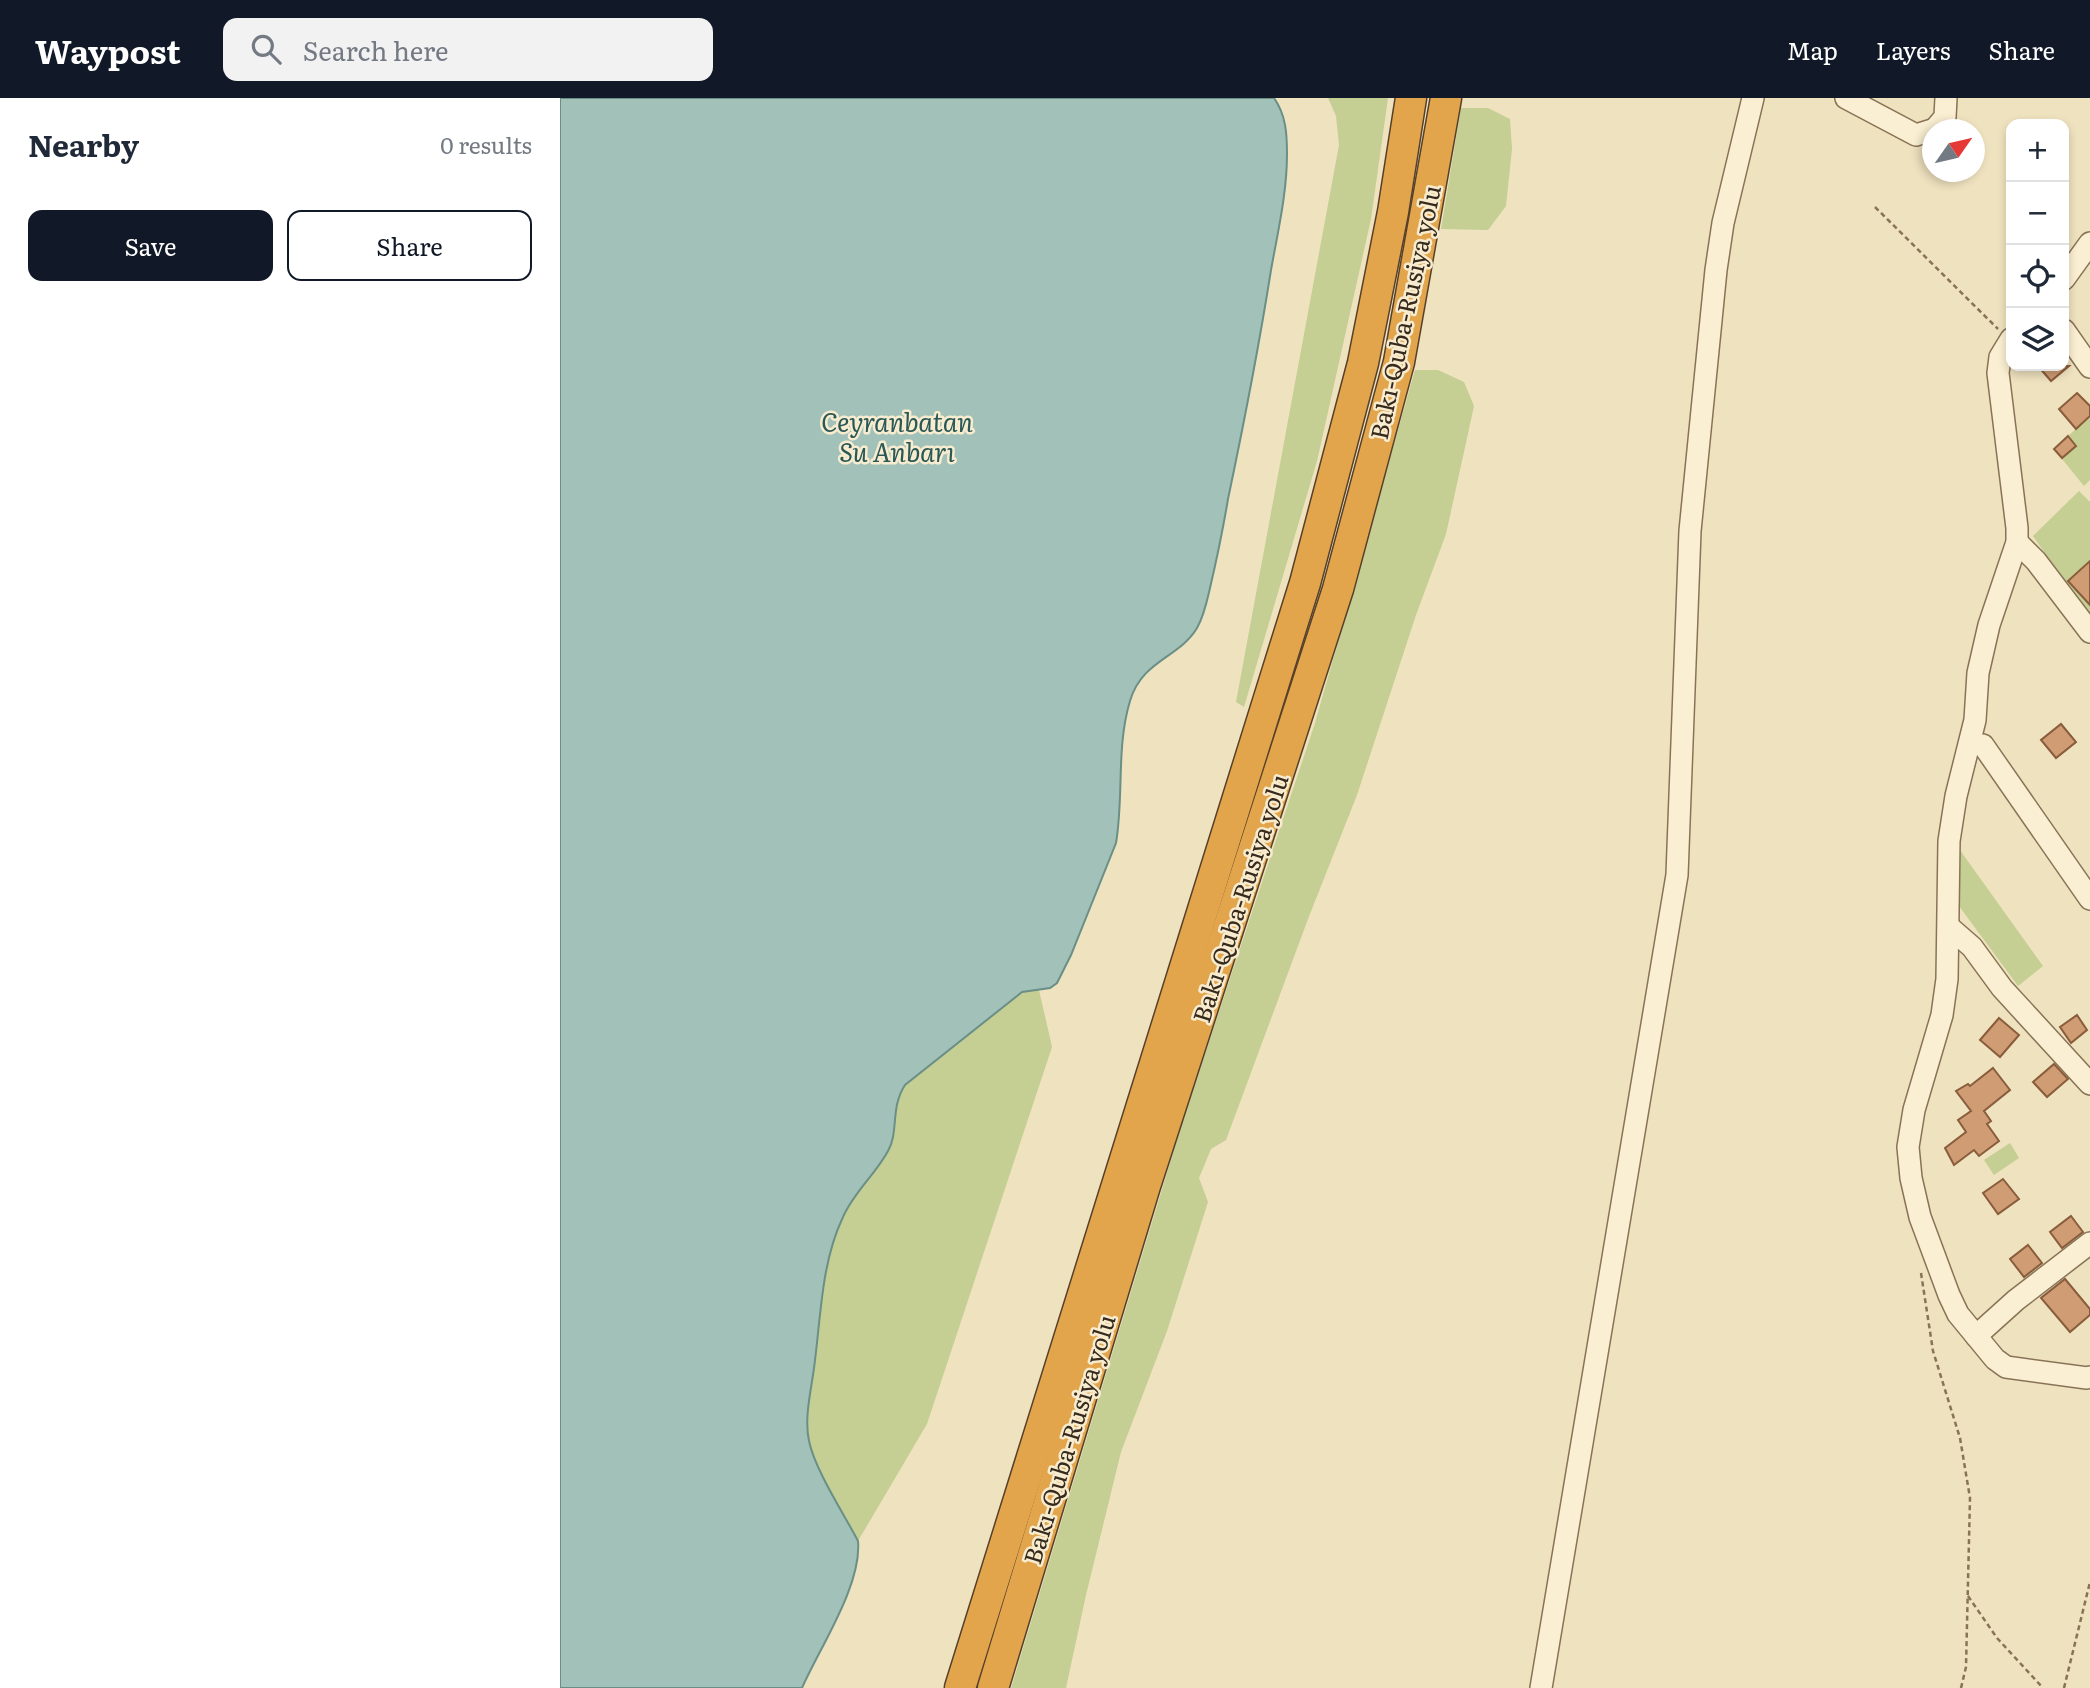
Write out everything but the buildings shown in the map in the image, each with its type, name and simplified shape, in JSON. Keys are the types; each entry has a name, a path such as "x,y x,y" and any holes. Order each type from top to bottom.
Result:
{"highway":[{"name":"Bakı-Quba-Rusiya yolu","path":"960,1688 1305,583 1363,363 1394,212 1411,98"},
{"name":"Bakı-Quba-Rusiya yolu","path":"993,1688 1145,1186 1338,589 1399,362 1446,98"}],"street":[{"path":"1541,1688 1677,875 1690,531 1716,270 1723,223 1753,98"},
{"path":"1846,98 1916,135 1922,133"},
{"path":"1943,119 1946,98"},
{"path":"2069,273 2088,249"},
{"path":"2006,339 1998,373 2017,542 1989,625 1978,673 1975,720 1956,796 1949,841 1947,979 1942,1015 1914,1110 1908,1147 1911,1178 1920,1217 1958,1314 1995,1359 2006,1367 2090,1377"},
{"path":"2069,340 2090,367"},
{"path":"2017,542 2036,561 2090,632"},
{"path":"1983,745 2090,899"},
{"path":"1949,927 1972,947 2002,988 2090,1084"},
{"path":"1976,1336 2016,1300 2090,1243"}],"path":[{"path":"1875,207 2006,335"},
{"path":"1920,1272 1933,1350 1961,1438 1970,1498 1966,1667 1961,1688"},
{"path":"2064,1688 2090,1582"},
{"path":"1967,1595 1997,1639 2043,1688"}],"green space":[{"path":"1328,98 1388,98 1371,219 1317,461 1244,707 1236,702 1339,145 1336,116"},
{"path":"1461,108 1488,108 1510,119 1512,149 1506,206 1488,230 1441,229"},
{"path":"1415,370 1438,370 1464,382 1474,406 1446,534 1416,615 1357,795 1226,1140 1211,1149 1199,1178 1208,1202 1167,1331 1121,1452 1066,1688 1011,1688 1183,1120 1315,723"},
{"path":"2090,416 2090,480 2084,486 2054,449"},
{"path":"2079,491 2090,502 2090,617 2033,536"},
{"path":"1957,846 2043,966 2018,986 1959,906"},
{"path":"1039,990 1052,1047 927,1424 858,1541 817,1465 809,1441 807,1423 822,1290 830,1253 843,1217 888,1151 900,1094 905,1086 1022,992"},
{"path":"2010,1143 2019,1158 1994,1175 1984,1160"}],"water":[{"name":"Ceyranbatan Su Anbarı","path":"560,98 1274,98 1285,125 1287,169 1282,212 1220,544 1206,603 1197,628 1181,646 1143,677 1130,701 1123,736 1116,843 1071,955 1057,983 1050,988 1022,992 905,1085 900,1094 888,1151 843,1217 830,1253 807,1423 809,1441 817,1465 858,1541 857,1558 847,1596 802,1688 560,1688"}]}
